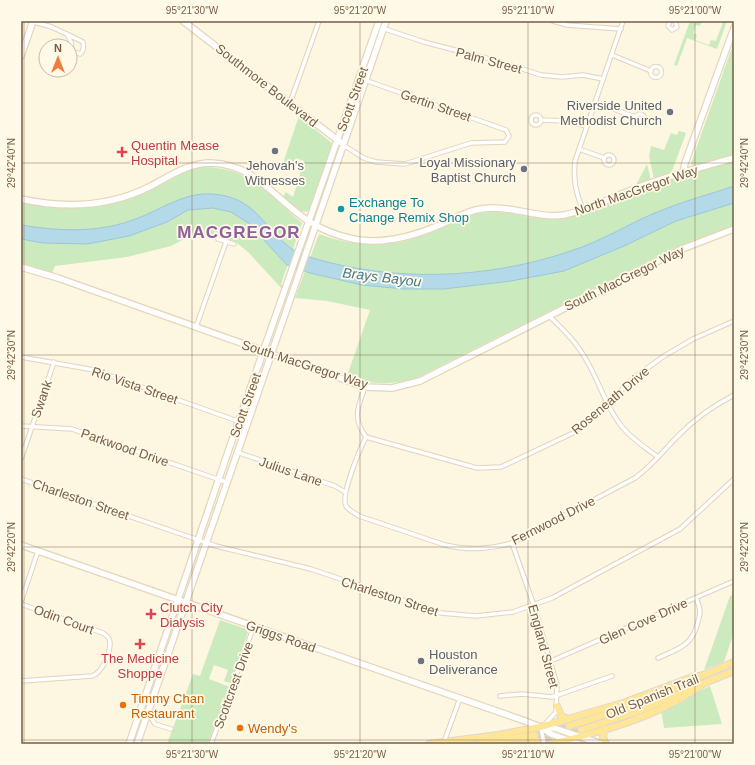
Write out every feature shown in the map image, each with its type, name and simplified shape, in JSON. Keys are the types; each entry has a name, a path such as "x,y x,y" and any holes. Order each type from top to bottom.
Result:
{"main road":[{"path":"21,56 32,21"},
{"name":"Southmore Boulevard","path":"184,21 343,144"},
{"name":"Scott Street","path":"129,744 239,421 359,78 380,25 386,21"},
{"name":"Scott Street","path":"137,744 186,603 236,451 272,353 366,81 380,25"},
{"path":"683,173 684,163 734,28"},
{"name":"North MacGregor Way","path":"21,199 47,204 70,206 113,201 137,192 183,169 210,163 234,167 249,173 260,180 309,222 315,225 354,239 390,240 422,232 458,216 481,209 504,208 548,216 572,213 639,187 734,158"},
{"name":"South MacGregor Way","path":"21,267 58,278 365,387 392,388 420,381 682,249 734,229"},
{"name":"Griggs Road","path":"21,545 460,698 540,727 551,734 580,744"},
{"name":"Old Spanish Trail","path":"569,726 634,706 734,662"},
{"name":"Old Spanish Trail","path":"580,733 639,711 734,671"},
{"path":"429,744 498,735 540,727 623,703 690,678 706,674 711,680"},
{"path":"551,744 568,740 580,733 604,729 662,708 685,696 704,683"},
{"path":"557,706 561,716 568,719"},
{"path":"141,710 147,712"},
{"name":"Griggs Road","path":"540,727 580,733 599,743"},
{"path":"604,729 603,737 606,744"},
{"path":"479,744 536,738 520,744"}],"street":[{"path":"32,21 52,27 67,34 83,42 83,52 80,54 72,51 71,42 67,34"},
{"path":"290,103 319,21"},
{"path":"553,21 567,25 621,29"},
{"path":"583,209 575,188 574,174 579,149 623,21"},
{"path":"662,21 669,22 668,28 674,30 678,25 675,21"},
{"name":"Palm Street","path":"380,25 424,42 501,62 541,75 552,77 583,75 603,78"},
{"path":"612,55 651,71"},
{"name":"Gertin Street","path":"359,78 506,130 509,136"},
{"path":"595,102 635,117"},
{"path":"541,120 569,121 586,126"},
{"name":"Southmore Boulevard","path":"343,144 364,158 376,162 405,164 471,143 505,142 509,136"},
{"path":"579,149 604,158"},
{"path":"218,239 234,244"},
{"path":"196,327 226,242"},
{"path":"549,316 574,341 588,362 614,416 629,434 658,457"},
{"name":"Roseneath Drive","path":"366,437 463,465 489,468 501,467 573,433 635,378 664,356 693,339 734,321"},
{"name":"Rio Vista Street","path":"21,357 94,370 246,424"},
{"name":"Swank","path":"21,459 54,362"},
{"path":"345,492 366,437 357,422 358,406 365,387"},
{"name":"Fernwood Drive","path":"345,492 344,500 346,506 359,516 459,548 490,549 512,543 635,478 645,471 691,424 715,406 734,396"},
{"name":"Parkwood Drive","path":"21,426 32,428 72,429 226,482"},
{"name":"Julius Lane","path":"236,451 335,486 345,492"},
{"name":"Charleston Street","path":"21,479 206,543 244,554 311,569 441,613 461,616 495,615 513,612 534,606 552,598 680,529 734,479"},
{"name":"England Street","path":"512,543 534,606 557,685 557,706 552,718 540,727"},
{"path":"21,603 38,551"},
{"name":"Glen Cove Drive","path":"551,661 734,581"},
{"path":"658,658 686,645 694,636 701,612 696,598"},
{"name":"Odin Court","path":"21,603 103,633 108,637 110,643 102,670 98,674 92,676 21,681"},
{"name":"Scottcrest Drive","path":"211,744 254,626"},
{"path":"500,696 522,694 557,696 612,676"},
{"path":"444,742 460,698"},
{"path":"147,712 155,724 171,729"},
{"path":"540,727 544,744"}],"green space":[{"path":"690,21 702,21 700,26 696,25 693,33 697,35 695,40 709,45 711,40 716,41 723,22 721,21 727,21 717,49 687,38 677,66 674,65"},
{"path":"734,42 734,155 692,165 691,163"},
{"path":"299,116 333,144 309,211 306,212 299,210 283,197 286,192 293,197 304,161 296,158 293,167 283,163"},
{"path":"679,131 686,133 672,171 669,174 654,179 649,156 651,146 664,150 671,133 677,135"},
{"path":"734,161 734,226 673,249 415,379 381,383 347,376 370,310 327,301 295,298 319,234 346,242 360,244 388,244 416,238 458,220 481,213 504,212 541,218 566,217 579,214 661,183"},
{"path":"647,164 651,180 636,185"},
{"path":"202,167 219,168 246,177 258,184 302,223 281,284 283,286 282,289 249,253 237,243 207,234 192,235 171,246 127,257 55,266 52,273 21,264 21,202 69,208 116,202 153,188 180,174"},
{"path":"734,594 734,632 724,662 704,670 730,596"},
{"path":"220,620 246,629 248,632 231,683 224,681 228,670 214,665 209,679 230,687 208,744 167,744 193,674 200,676"},
{"path":"710,686 722,724 664,728 661,710"}],"water":[{"name":"Brays Bayou","path":"734,186 734,203 676,221 624,246 564,271 511,281 444,289 404,289 362,285 310,273 287,265 248,223 231,212 213,208 188,210 167,222 129,236 87,244 43,243 21,239 21,225 62,230 103,228 130,221 180,199 201,194 212,194 227,196 248,206 288,246 312,258 359,269 391,273 456,274 520,265 551,257 593,243 655,213"}],"tunnel":[{"path":"535,735 569,726"},
{"path":"537,741 581,730"}],"place":[{"name":"Riverside United Methodist Church","path":"670,112"},
{"name":"Jehovah's Witnesses","path":"275,151"},
{"name":"Quentin Mease Hospital","path":"122,152"},
{"name":"Loyal Missionary Baptist Church","path":"524,169"},
{"name":"Exchange To Change Remix Shop","path":"341,209"},
{"name":"Clutch City Dialysis","path":"151,614"},
{"name":"The Medicine Shoppe","path":"140,644"},
{"name":"Houston Deliverance","path":"421,661"},
{"name":"Timmy Chan Restaurant","path":"123,705"},
{"name":"Wendy's","path":"240,728"}],"district":[{"name":"MACGREGOR","path":"239,232"}]}
